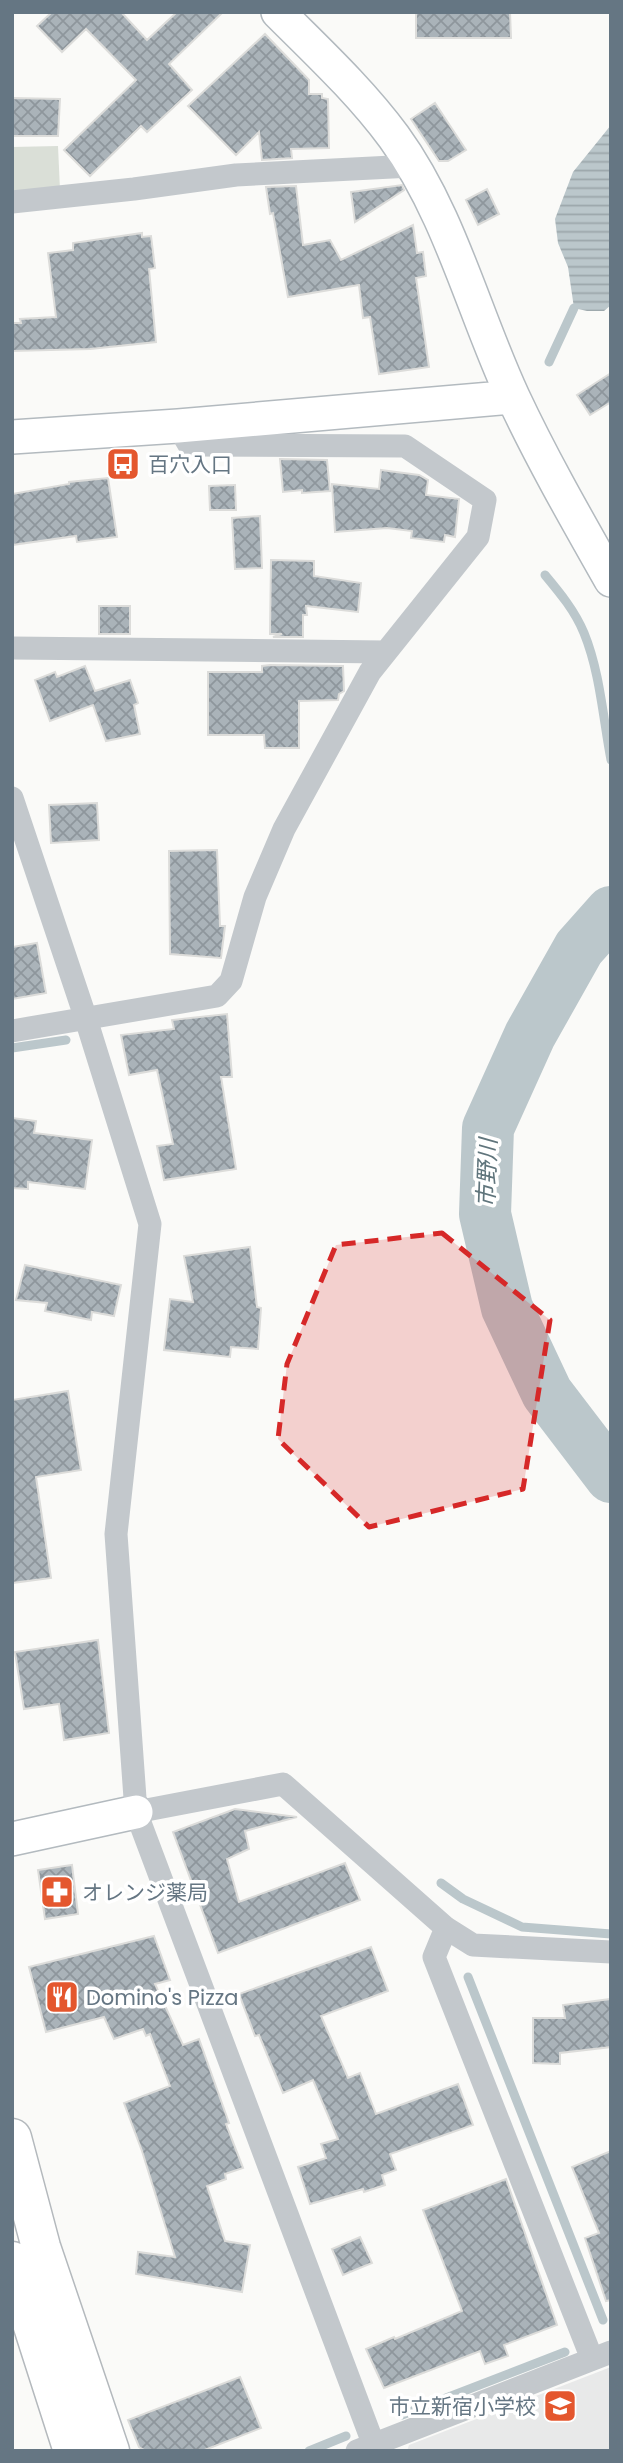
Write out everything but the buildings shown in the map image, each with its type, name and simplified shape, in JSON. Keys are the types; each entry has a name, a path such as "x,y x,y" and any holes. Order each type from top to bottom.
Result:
{"highway":[{"path":"12,2138 41,2247 110,2451"},
{"path":"12,2262 74,2451"}],"street":[{"path":"278,12 363,99 394,137 412,166 442,223 513,397 611,580"},
{"path":"12,202 236,175 412,166"},
{"path":"12,437 177,426 513,397"},
{"path":"12,1031 218,996 231,981 255,897 284,829 370,672 478,537 485,500 405,446 189,445 177,426"},
{"path":"12,648 385,652"},
{"path":"12,798 86,1019 150,1224 116,1534 136,1812 369,2449 601,2356 433,1956 446,1928"},
{"path":"12,1839 283,1784 446,1928 473,1945 611,1952"}],"highlighted area":[{"path":"442,1233 550,1320 523,1489 369,1527 278,1439 287,1364 336,1245"}],"shaded area":[{"path":"611,125 611,305 604,311 587,311 574,308 568,267 558,243 555,219 573,172"},
{"path":"58,146 60,190 12,195 12,147"},
{"name":"市立新宿小学校","path":"611,2367 611,2451 407,2451 409,2445"}],"waterway":[{"path":"549,362 574,308"},
{"path":"545,575 562,595 584,633 597,679 611,760"},
{"name":"市野川","path":"611,912 579,948 530,1035 488,1128 485,1214 507,1308 547,1393 611,1477"},
{"path":"12,1048 66,1040"},
{"path":"441,1883 463,1899 522,1927 611,1934"},
{"path":"468,1977 603,2320"},
{"path":"402,2415 565,2352"},
{"path":"309,2451 346,2436"}],"place":[{"name":"百穴入口","path":"123,464"},
{"name":"オレンジ薬局","path":"57,1892"},
{"name":"Domino's Pizza","path":"62,1997"},
{"name":"市立新宿小学校","path":"560,2406"}]}
